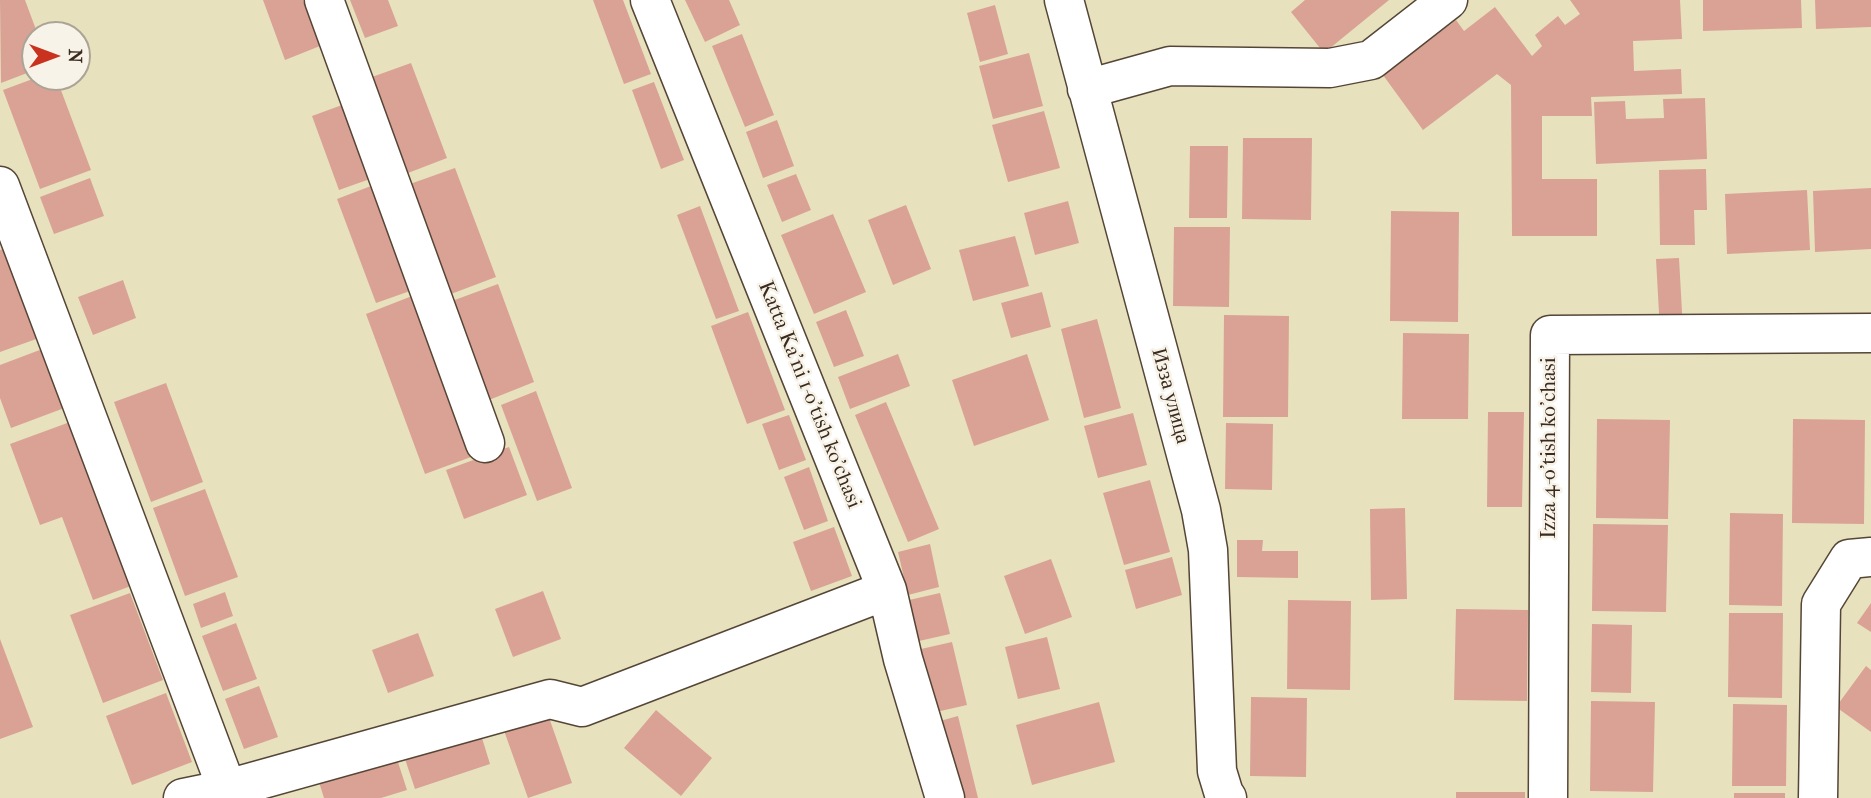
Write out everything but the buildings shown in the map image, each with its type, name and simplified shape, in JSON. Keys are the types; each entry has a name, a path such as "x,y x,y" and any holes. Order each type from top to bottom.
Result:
{"street":[{"path":"324,0 485,443"},
{"name":"Katta Ka'ni 1-o'tish ko'chasi","path":"650,0 887,590 903,659 946,798"},
{"name":"Изза улица","path":"1064,0 1201,510 1208,550 1217,771 1222,797"},
{"path":"1087,89 1170,66 1330,68 1371,61 1448,0"},
{"path":"0,186 227,789"},
{"name":"Izza 4-o'tish ko'chasi","path":"1548,798 1550,335 1871,333"},
{"path":"1818,798 1821,604 1849,559 1871,557"},
{"path":"183,798 227,789 550,699 582,707 887,590"}]}
